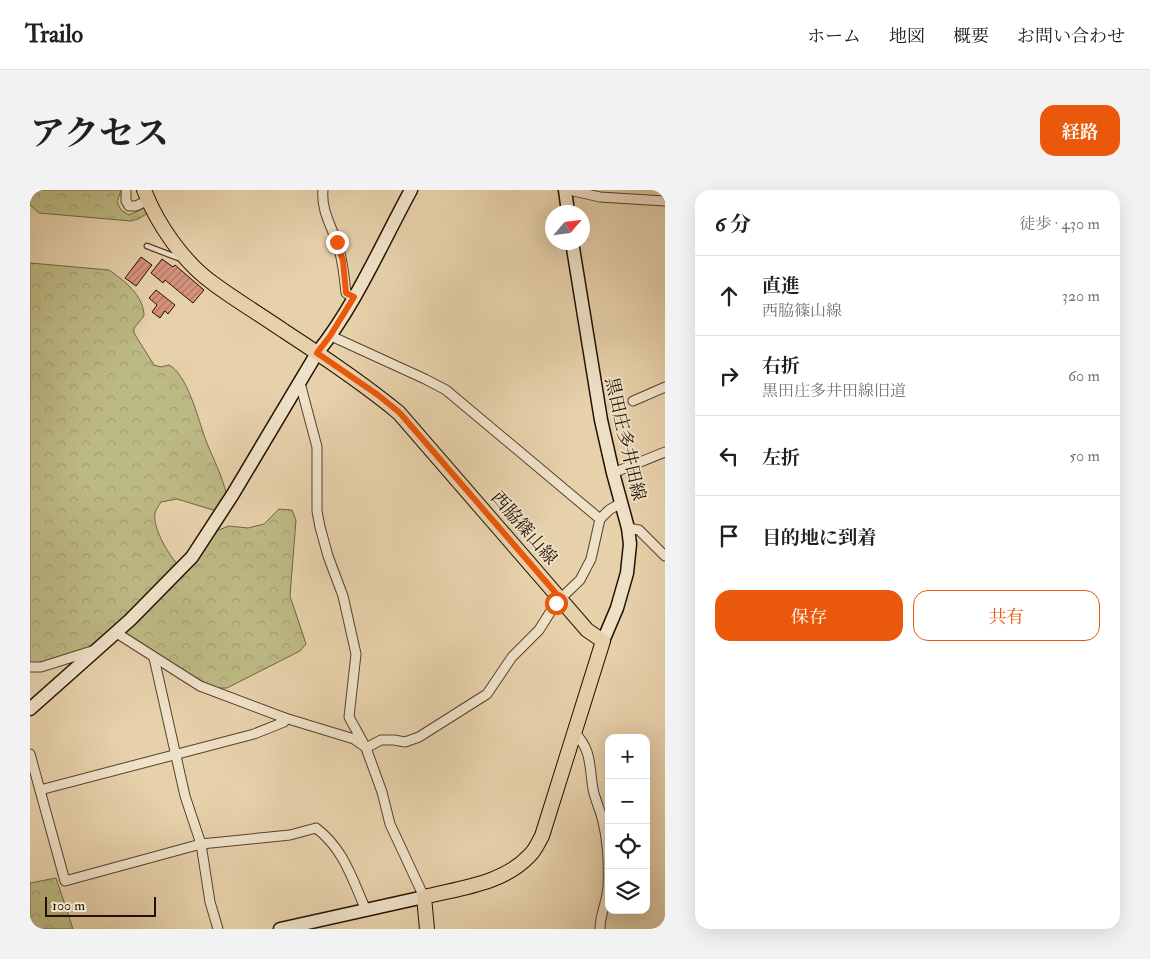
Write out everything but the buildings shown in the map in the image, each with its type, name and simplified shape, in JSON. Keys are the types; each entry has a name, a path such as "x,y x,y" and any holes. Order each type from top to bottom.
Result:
{"main road":[{"name":"西脇篠山線","path":"146,195 159,222 188,259 212,283 378,395 400,413 587,630 603,641"},
{"path":"427,929 424,898 502,876 516,868 531,855 542,836 603,641"}],"street":[{"path":"126,190 126,201 129,206 136,206 146,195"},
{"path":"323,190 323,204 326,217 343,261 346,293 354,297"},
{"path":"30,709 130,620 192,557 233,494 317,353 354,297 411,190"},
{"path":"565,190 567,205"},
{"path":"569,190 600,198 665,202"},
{"name":"黒田庄多井田線","path":"573,250 601,420 628,528 630,544 627,574 618,608 603,641"},
{"path":"330,336 425,378 446,390 600,519"},
{"path":"280,929 424,898 390,824 382,792 366,748 349,717 356,654 343,596 320,528 317,511 317,447 300,383"},
{"path":"633,401 665,387"},
{"path":"613,473 665,452"},
{"path":"366,748 381,740 405,742 419,737 487,694 512,657 539,630 560,598 580,580 591,560 600,519 621,503"},
{"path":"628,528 639,530 665,556"},
{"path":"115,632 200,686 285,718 354,739 366,748"},
{"path":"30,667 40,667 95,650"},
{"path":"154,658 184,796 201,844 210,902 218,929"},
{"path":"40,790 254,734 284,722 285,718"},
{"path":"574,732 584,742 590,763 593,790 603,822 607,853 608,890 600,918 600,929"},
{"path":"30,754 65,881 201,844 290,835 316,828 328,837 341,854 366,910"}],"lane":[{"path":"147,246 181,259 188,259"}],"green space":[{"path":"30,190 121,190 117,202 121,210 129,215 144,208 148,213 131,221 39,213 30,205"},
{"path":"30,263 109,270 121,279 137,296 143,309 144,316 134,328 134,333 154,365 161,367 169,365 181,377 186,387 227,497 220,508 213,510 177,499 161,502 158,506 155,520 160,536 174,560 183,570 216,531 229,526 248,528 264,524 279,509 292,510 296,520 290,596 306,644 300,651 227,688 217,688 199,680 117,627 92,647 43,662 30,663"},
{"path":"56,878 73,929 30,929 30,883"}],"route":[{"path":"337,242 343,261 346,293 354,297 317,353 378,395 400,413 560,598 556,603"}]}
